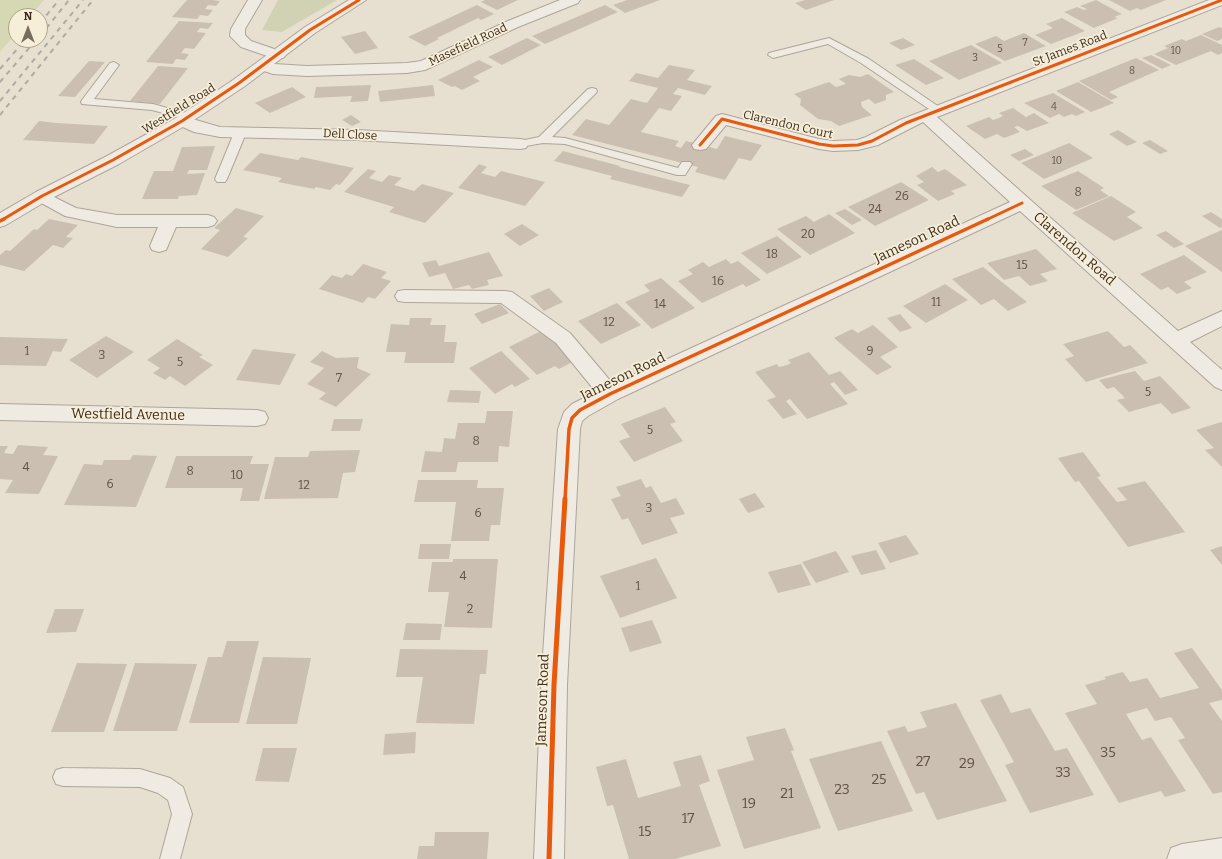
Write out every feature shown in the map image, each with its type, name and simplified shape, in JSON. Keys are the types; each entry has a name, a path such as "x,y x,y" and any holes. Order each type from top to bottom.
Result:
{"street":[{"path":"255,0 238,29 237,36 246,44 278,55"},
{"name":"Westfield Road","path":"0,221 42,196 113,160 185,119 263,66 322,22 359,0"},
{"name":"Masefield Road","path":"263,66 273,69 307,71 407,68 425,65 520,21 573,0"},
{"name":"St James Road","path":"932,114 1222,0"},
{"name":"Clarendon Court","path":"700,145 722,119 833,146 858,145 872,141 906,122 932,114"},
{"name":"Clarendon Road","path":"932,114 1022,203 1222,382"},
{"name":"Dell Close","path":"185,119 200,128 220,132 342,134 520,144"},
{"path":"42,196 71,212 117,221 208,221"},
{"name":"Jameson Road","path":"549,859 554,685 569,429 572,418 580,410 610,394 1022,203"},
{"path":"158,246 169,221"},
{"path":"405,296 505,297 563,338 610,394"},
{"path":"1176,340 1222,318"},
{"name":"Westfield Avenue","path":"0,412 257,418"},
{"path":"1182,859 1222,853"}],"lane":[{"path":"773,55 829,41 865,61 932,114"},
{"path":"114,65 86,102 152,107 185,119"},
{"path":"543,140 592,91"},
{"path":"221,179 240,133"},
{"path":"520,144 543,140 565,141 681,172 686,164"},
{"path":"63,777 140,778 163,785 176,794 182,814 170,859"}],"green space":[{"path":"0,0 44,0 37,8 8,8 8,42 0,52"},
{"path":"278,0 337,0 282,32 262,30"}],"building":[{"path":"187,0 220,1 216,6 208,5 205,9 213,10 208,16 200,15 197,19 172,17"},
{"path":"485,0 518,0 497,10 481,2"},
{"path":"627,0 660,0 625,13 613,5"},
{"path":"805,0 834,0 806,10 795,3"},
{"path":"1096,0 1122,14 1114,17 1118,18 1094,28 1064,12 1077,7 1084,10 1087,9 1080,6"},
{"path":"1109,0 1166,0 1141,10 1137,8 1130,11"},
{"path":"477,5 494,14 481,20 478,18 437,38 439,39 425,46 408,37"},
{"path":"605,5 618,12 545,44 532,36"},
{"path":"1062,18 1085,31 1051,44 1035,35 1053,28 1046,24"},
{"path":"179,21 213,23 208,29 200,28 197,32 206,33 194,49 185,48 181,53 189,54 185,60 176,59 173,64 146,62"},
{"path":"1219,27 1222,28 1222,39 1217,41 1202,34"},
{"path":"365,31 378,48 355,54 341,37"},
{"path":"1024,33 1046,46 1005,61 975,44 996,36 1004,41"},
{"path":"1201,35 1222,45 1222,53 1218,55 1211,51 1176,65 1154,54 1168,48 1164,46 1182,39 1186,41"},
{"path":"527,38 541,45 502,65 488,57"},
{"path":"903,38 915,45 901,50 889,43"},
{"path":"971,45 1002,63 959,80 929,61"},
{"path":"1151,55 1171,65 1162,69 1142,58"},
{"path":"1136,58 1159,70 1109,92 1118,97 1111,100 1079,81"},
{"path":"914,59 944,78 926,85 895,65"},
{"path":"479,60 493,67 473,77 480,81 462,90 438,80"},
{"path":"89,61 105,62 75,97 58,96"},
{"path":"669,65 695,70 687,80 712,86 705,95 678,88 673,94 682,96 671,111 659,108 641,132 679,141 675,146 681,148 686,141 717,149 725,136 762,145 751,161 739,158 725,180 695,172 698,167 572,135 586,119 609,125 631,99 647,103 658,88 629,81 636,73 658,78"},
{"path":"158,66 188,68 160,104 130,101"},
{"path":"868,74 894,92 886,95 886,100 875,104 869,99 861,102 862,107 872,115 839,126 831,121 818,119 800,105 801,99 794,94 829,82 836,87 846,84 839,79 849,75 860,77"},
{"path":"1078,82 1114,103 1091,112 1056,91"},
{"path":"371,85 368,101 350,102 352,96 314,98 316,87"},
{"path":"433,85 435,96 380,102 378,91"},
{"path":"292,87 306,97 270,113 255,103"},
{"path":"1053,93 1085,112 1076,116 1072,114 1064,117 1059,114 1050,118 1024,103"},
{"path":"1013,108 1026,117 1034,113 1049,123 1027,131 1018,126 1014,127 1020,132 1004,138 997,134 985,139 966,126 989,117 993,120 999,118 1003,116 999,113"},
{"path":"351,115 361,122 352,126 342,120"},
{"path":"39,121 108,126 94,144 23,140"},
{"path":"1118,130 1137,142 1127,146 1109,134"},
{"path":"1150,140 1168,151 1160,154 1142,143"},
{"path":"1069,143 1093,158 1044,179 1021,163"},
{"path":"215,146 207,170 189,170 187,174 205,173 197,195 179,196 178,199 142,199 154,171 173,171 182,147"},
{"path":"1025,149 1034,155 1019,161 1010,155"},
{"path":"563,151 690,185 682,197 610,179 612,176 554,161"},
{"path":"260,153 298,160 301,157 354,168 340,185 336,184 330,190 316,187 314,189 278,182 282,178 243,170"},
{"path":"479,164 487,167 481,173 495,177 501,171 545,182 525,206 458,188"},
{"path":"932,167 938,172 945,169 967,185 951,191 955,194 938,201 917,185 924,182 916,176"},
{"path":"368,169 376,171 369,178 382,182 389,175 402,178 394,185 414,191 422,184 454,193 425,223 389,212 394,207 344,192"},
{"path":"1078,171 1104,188 1100,190 1109,196 1076,210 1041,186"},
{"path":"901,182 929,200 875,226 848,207"},
{"path":"1111,196 1136,212 1127,217 1143,228 1114,241 1072,213"},
{"path":"236,208 264,216 243,237 248,238 228,257 201,249 220,230 214,228"},
{"path":"845,209 862,220 852,225 835,213"},
{"path":"1211,212 1222,219 1222,227 1220,228 1202,216"},
{"path":"829,214 855,233 810,255 777,229 806,216 814,222"},
{"path":"49,219 78,225 66,237 73,238 63,248 53,245 24,271 0,265 0,255 6,250 10,251 34,229 37,230"},
{"path":"522,224 539,235 520,246 504,234"},
{"path":"1222,230 1222,272 1185,246"},
{"path":"1166,231 1184,244 1174,248 1156,235"},
{"path":"777,236 802,257 767,274 741,253"},
{"path":"1036,249 1057,269 1040,274 1048,281 1030,286 1019,276 1004,280 987,263"},
{"path":"489,252 503,276 487,280 489,285 472,289 469,285 453,289 445,273 429,277 422,263 436,260 439,266"},
{"path":"1184,255 1207,272 1184,282 1192,288 1177,294 1168,287 1161,290 1140,274"},
{"path":"726,259 731,264 738,261 761,280 746,287 743,284 702,303 678,281 693,274 688,270 703,262 709,267"},
{"path":"363,264 387,272 381,278 391,281 375,299 368,297 363,303 319,289 332,275 342,278 346,274 352,276"},
{"path":"983,267 1027,302 1008,311 994,299 981,305 952,279"},
{"path":"661,278 695,308 652,329 625,302 650,291 644,285"},
{"path":"945,284 968,300 926,323 903,306"},
{"path":"549,288 563,302 544,311 530,296"},
{"path":"617,303 641,325 601,344 578,321"},
{"path":"500,304 509,313 482,324 474,314"},
{"path":"900,314 912,328 900,332 887,318"},
{"path":"410,318 432,318 430,325 446,325 444,342 457,342 454,363 404,363 406,352 386,352 391,324 409,325"},
{"path":"873,325 898,347 880,357 892,367 877,375 834,338 852,329 858,333"},
{"path":"545,329 576,360 559,369 555,366 537,375 509,347"},
{"path":"1108,331 1124,347 1130,345 1148,363 1086,382 1065,359 1074,356 1063,344"},
{"path":"106,336 134,352 97,378 69,360"},
{"path":"0,337 68,339 61,352 53,351 46,366 0,365"},
{"path":"177,339 203,355 199,357 213,365 185,386 170,376 165,380 153,373 160,368 147,360"},
{"path":"253,349 296,354 280,385 236,380"},
{"path":"322,351 336,358 359,357 357,368 371,374 336,407 319,399 326,393 307,384 324,368 310,362"},
{"path":"501,351 530,379 515,387 512,384 495,394 469,368"},
{"path":"809,352 829,375 840,371 858,390 845,395 834,382 830,384 848,404 807,419 790,399 786,401 797,414 783,419 767,400 776,397 755,372 777,364 779,367 787,365 791,363 788,360"},
{"path":"1135,371 1144,381 1160,376 1191,408 1172,414 1161,403 1129,412 1117,400 1125,398 1114,387 1107,389 1099,380"},
{"path":"450,390 481,391 479,403 447,402"},
{"path":"665,407 676,422 670,424 683,441 634,462 619,441 630,437 621,424"},
{"path":"487,411 513,411 509,447 499,446 498,462 458,462 456,472 421,472 425,451 442,452 444,438 455,439 458,423 485,423"},
{"path":"334,419 363,419 360,431 331,431"},
{"path":"1221,422 1222,467 1205,450 1214,448 1196,430"},
{"path":"18,445 48,447 43,455 58,456 39,494 5,493 13,480 0,479 0,446 8,446 4,453 13,454"},
{"path":"360,450 355,472 343,473 338,498 264,499 275,457 308,457 310,451"},
{"path":"1083,452 1101,476 1097,477 1117,502 1127,500 1117,488 1145,481 1185,532 1128,547 1079,481 1075,482 1058,458"},
{"path":"133,455 157,456 136,507 64,505 84,464 102,465 104,460 130,460"},
{"path":"176,456 253,456 250,464 269,464 259,501 240,501 243,488 165,488"},
{"path":"641,479 646,488 651,486 661,503 676,498 685,514 670,518 678,533 642,545 628,518 622,520 611,499 621,496 616,487"},
{"path":"418,480 478,480 477,488 504,488 500,525 491,525 489,541 451,541 456,502 414,502"},
{"path":"755,493 765,507 748,513 739,499"},
{"path":"906,535 919,554 890,563 878,543"},
{"path":"420,544 451,544 449,559 418,559"},
{"path":"1222,546 1222,565 1210,550"},
{"path":"876,550 886,569 861,575 851,556"},
{"path":"836,551 849,572 816,583 802,562"},
{"path":"656,558 677,598 620,618 600,576"},
{"path":"453,559 498,559 492,628 444,627 449,592 428,592 432,562 453,562"},
{"path":"801,564 811,585 778,593 768,572"},
{"path":"55,609 84,609 76,632 46,633"},
{"path":"652,620 662,643 630,652 621,628"},
{"path":"406,623 442,624 440,640 403,640"},
{"path":"227,641 259,641 239,723 189,723 208,657 222,657"},
{"path":"1192,648 1222,690 1222,700 1209,703 1222,721 1222,792 1213,794 1178,740 1185,738 1171,717 1155,721 1147,708 1126,714 1142,740 1151,737 1186,791 1165,797 1161,791 1119,803 1065,713 1097,704 1085,685 1106,679 1104,677 1123,672 1130,682 1147,678 1160,698 1199,688 1174,653"},
{"path":"400,649 488,650 486,674 480,674 474,724 416,723 423,677 396,677"},
{"path":"263,657 311,658 297,724 246,724"},
{"path":"77,663 127,664 104,732 51,732"},
{"path":"135,663 197,664 177,731 113,731"},
{"path":"1001,694 1011,713 1030,708 1055,751 1067,748 1094,795 1030,813 1005,765 1014,762 980,700"},
{"path":"956,703 1007,801 937,820 924,792 916,794 887,731 905,726 908,732 927,727 920,712"},
{"path":"785,728 794,750 791,751 821,828 744,849 717,770 754,760 746,737"},
{"path":"416,732 415,753 383,755 385,734"},
{"path":"881,741 913,811 838,831 809,759"},
{"path":"263,748 297,748 289,782 255,781"},
{"path":"701,755 710,781 699,785 721,846 675,859 629,859 613,805 607,806 596,767 626,759 638,798 681,786 673,762"},
{"path":"435,832 489,832 487,859 417,859 419,846 434,846"}],"railway":[{"path":"48,13 59,0"},
{"path":"48,26 69,0"},
{"path":"0,101 83,0"},
{"path":"0,115 93,0"},
{"path":"0,69 18,48"},
{"path":"0,82 29,48"}],"cycle path":[{"path":"0,221 42,196 113,160 182,121 239,83 310,30 359,0"},
{"path":"700,145 722,119 819,144 833,146 858,145 872,141 906,123 1222,0"},
{"path":"549,859 554,685 569,429 572,418 580,410 610,394 1022,203"}]}
